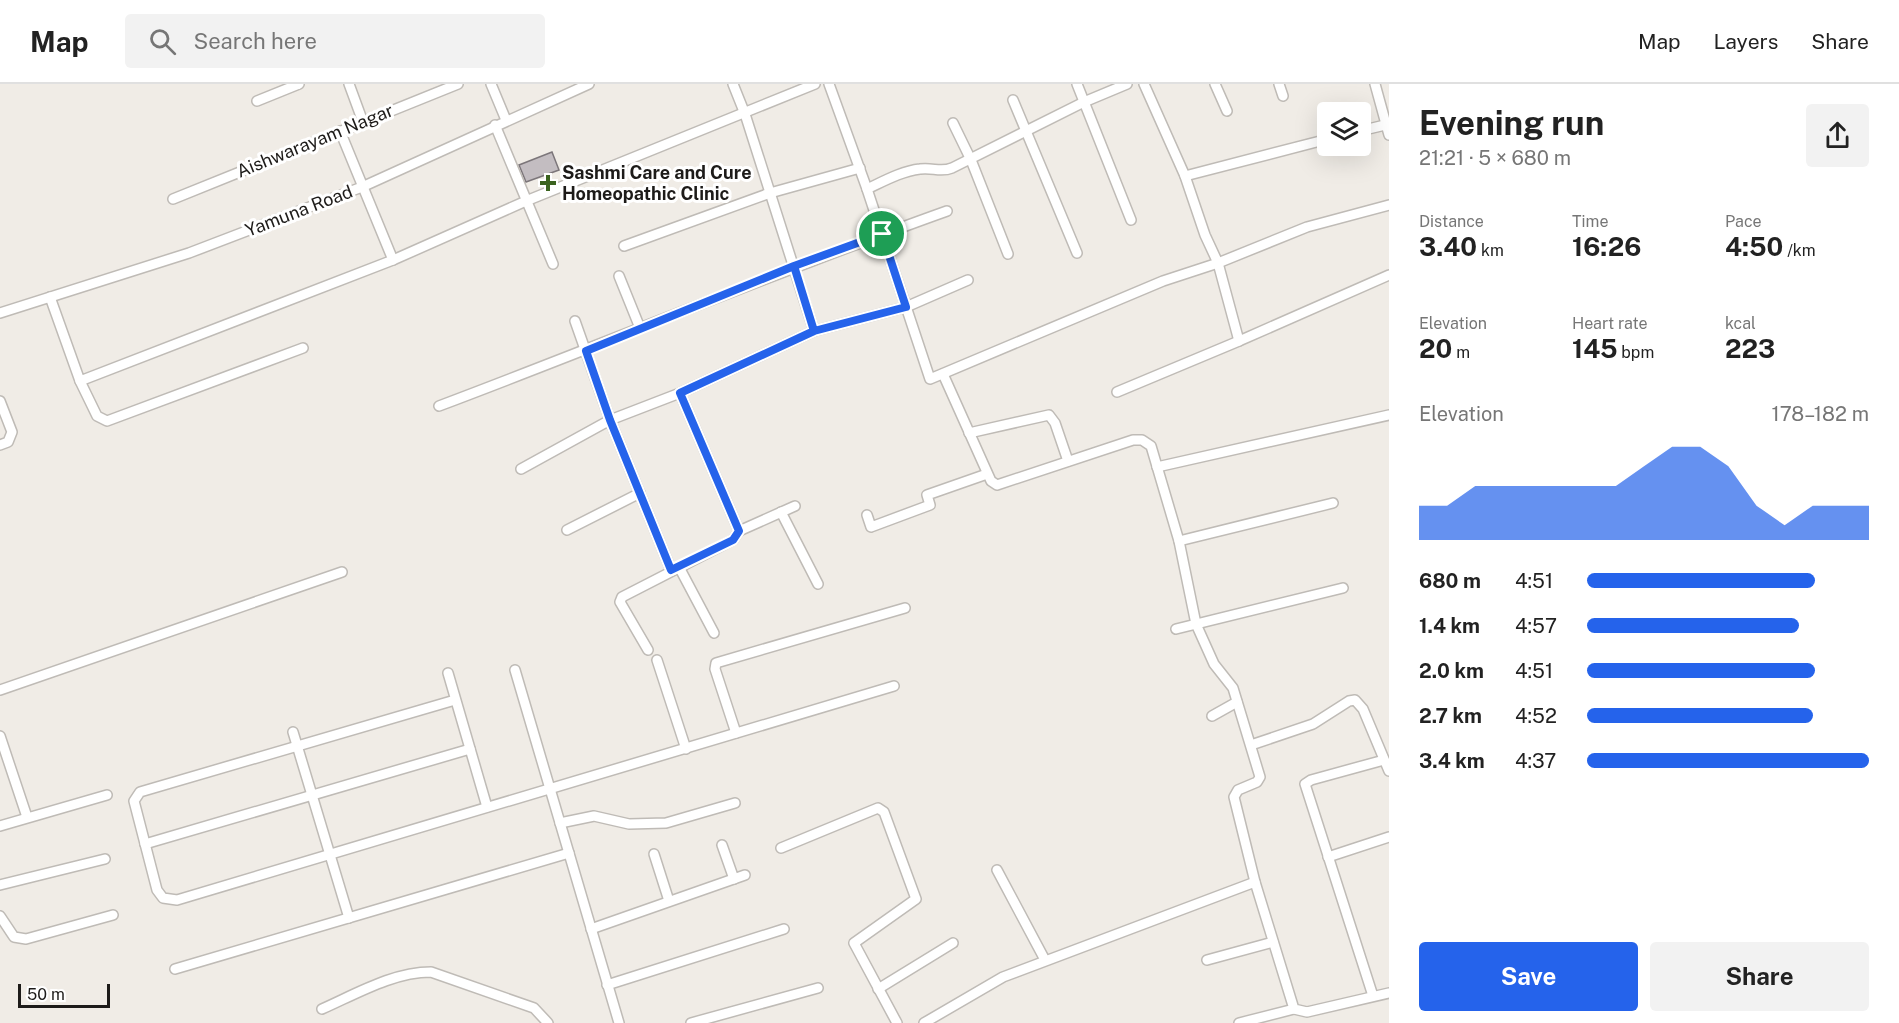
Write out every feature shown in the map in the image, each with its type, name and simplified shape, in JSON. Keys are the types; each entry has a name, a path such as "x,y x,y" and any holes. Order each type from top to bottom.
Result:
{"street":[{"path":"257,101 299,84"},
{"path":"349,84 363,122"},
{"name":"Aishwarayam Nagar","path":"173,199 458,84"},
{"path":"491,84 506,120"},
{"path":"560,84 563,95"},
{"name":"Yamuna Road","path":"0,313 189,253 362,187 495,124 589,84"},
{"path":"733,84 745,114 814,331"},
{"path":"80,381 393,260 526,201 815,84"},
{"path":"829,84 860,168 930,379 1163,281 1218,263 1307,227 1389,205"},
{"path":"1077,84 1131,220"},
{"path":"867,189 891,177 921,169 942,172 971,160 1084,102 1127,84"},
{"path":"1144,84 1185,176 1205,235 1218,263 1239,341"},
{"path":"1215,84 1227,111"},
{"path":"1279,84 1283,96"},
{"path":"1375,84 1389,135"},
{"path":"1379,100 1389,94"},
{"path":"1013,100 1077,253"},
{"path":"953,123 971,160 1008,254"},
{"path":"495,124 553,264"},
{"path":"1371,128 1385,125"},
{"path":"340,131 393,260"},
{"path":"1185,176 1317,142"},
{"path":"624,246 770,193 860,168"},
{"path":"440,405 586,351 794,266 947,210"},
{"path":"1118,392 1389,275"},
{"path":"619,276 640,328"},
{"path":"521,469 610,420 680,393 814,331 906,307 968,280"},
{"path":"50,297 80,381 97,416 108,420 303,348"},
{"path":"575,321 610,420 640,493 675,569 714,633"},
{"path":"943,374 990,481 998,484 1133,440 1142,440 1151,446 1179,541 1196,624 1214,664 1233,688 1251,745 1259,779 1238,790 1234,797 1255,882 1294,1009"},
{"path":"680,393 739,531"},
{"path":"0,400 12,432 8,442 0,445"},
{"path":"969,433 1049,415 1068,461"},
{"path":"1157,467 1389,416"},
{"path":"867,515 872,526 930,505 927,495 987,474"},
{"path":"567,530 640,493"},
{"path":"1179,541 1333,503"},
{"path":"648,650 620,599 626,593 733,540 739,531 795,506"},
{"path":"781,512 818,584"},
{"path":"0,690 342,572"},
{"path":"1176,629 1343,588"},
{"path":"736,734 715,669 716,663 905,608"},
{"path":"657,660 686,749"},
{"path":"515,670 619,1023"},
{"path":"448,674 487,807"},
{"path":"455,700 140,792 134,801 157,890 163,898 177,900 894,686"},
{"path":"1251,745 1313,724 1349,701 1355,700 1363,709 1389,771"},
{"path":"1212,716 1238,702"},
{"path":"293,732 349,918"},
{"path":"0,736 4,762 27,817"},
{"path":"146,844 470,749"},
{"path":"1373,996 1305,784 1311,780 1384,760"},
{"path":"0,826 107,795"},
{"path":"560,823 594,816 629,824 666,823 735,803"},
{"path":"781,848 879,808 882,809 916,899 854,943 897,1023"},
{"path":"1329,857 1389,837"},
{"path":"722,845 734,879"},
{"path":"175,969 569,854"},
{"path":"654,854 669,901"},
{"path":"0,885 105,859"},
{"path":"997,870 1045,960"},
{"path":"591,929 745,875"},
{"path":"924,1023 1003,977 1255,882"},
{"path":"0,916 14,937 26,939 113,915"},
{"path":"607,985 784,928"},
{"path":"1207,960 1273,942"},
{"path":"878,989 953,943"},
{"path":"322,1008 385,981 417,972 431,972 534,1008 549,1023"},
{"path":"690,1023 818,988"},
{"path":"1239,1023 1294,1009 1307,1012 1389,993"}],"building":[{"path":"552,152 559,170 526,182 519,165"}],"place":[{"name":"Sashmi Care and Cure Homeopathic Clinic","path":"548,183"}],"route":[{"path":"882,234 794,266 814,331 680,393 739,531 733,540 671,570 610,420 586,351 794,266 814,331 906,307 882,234"}]}
